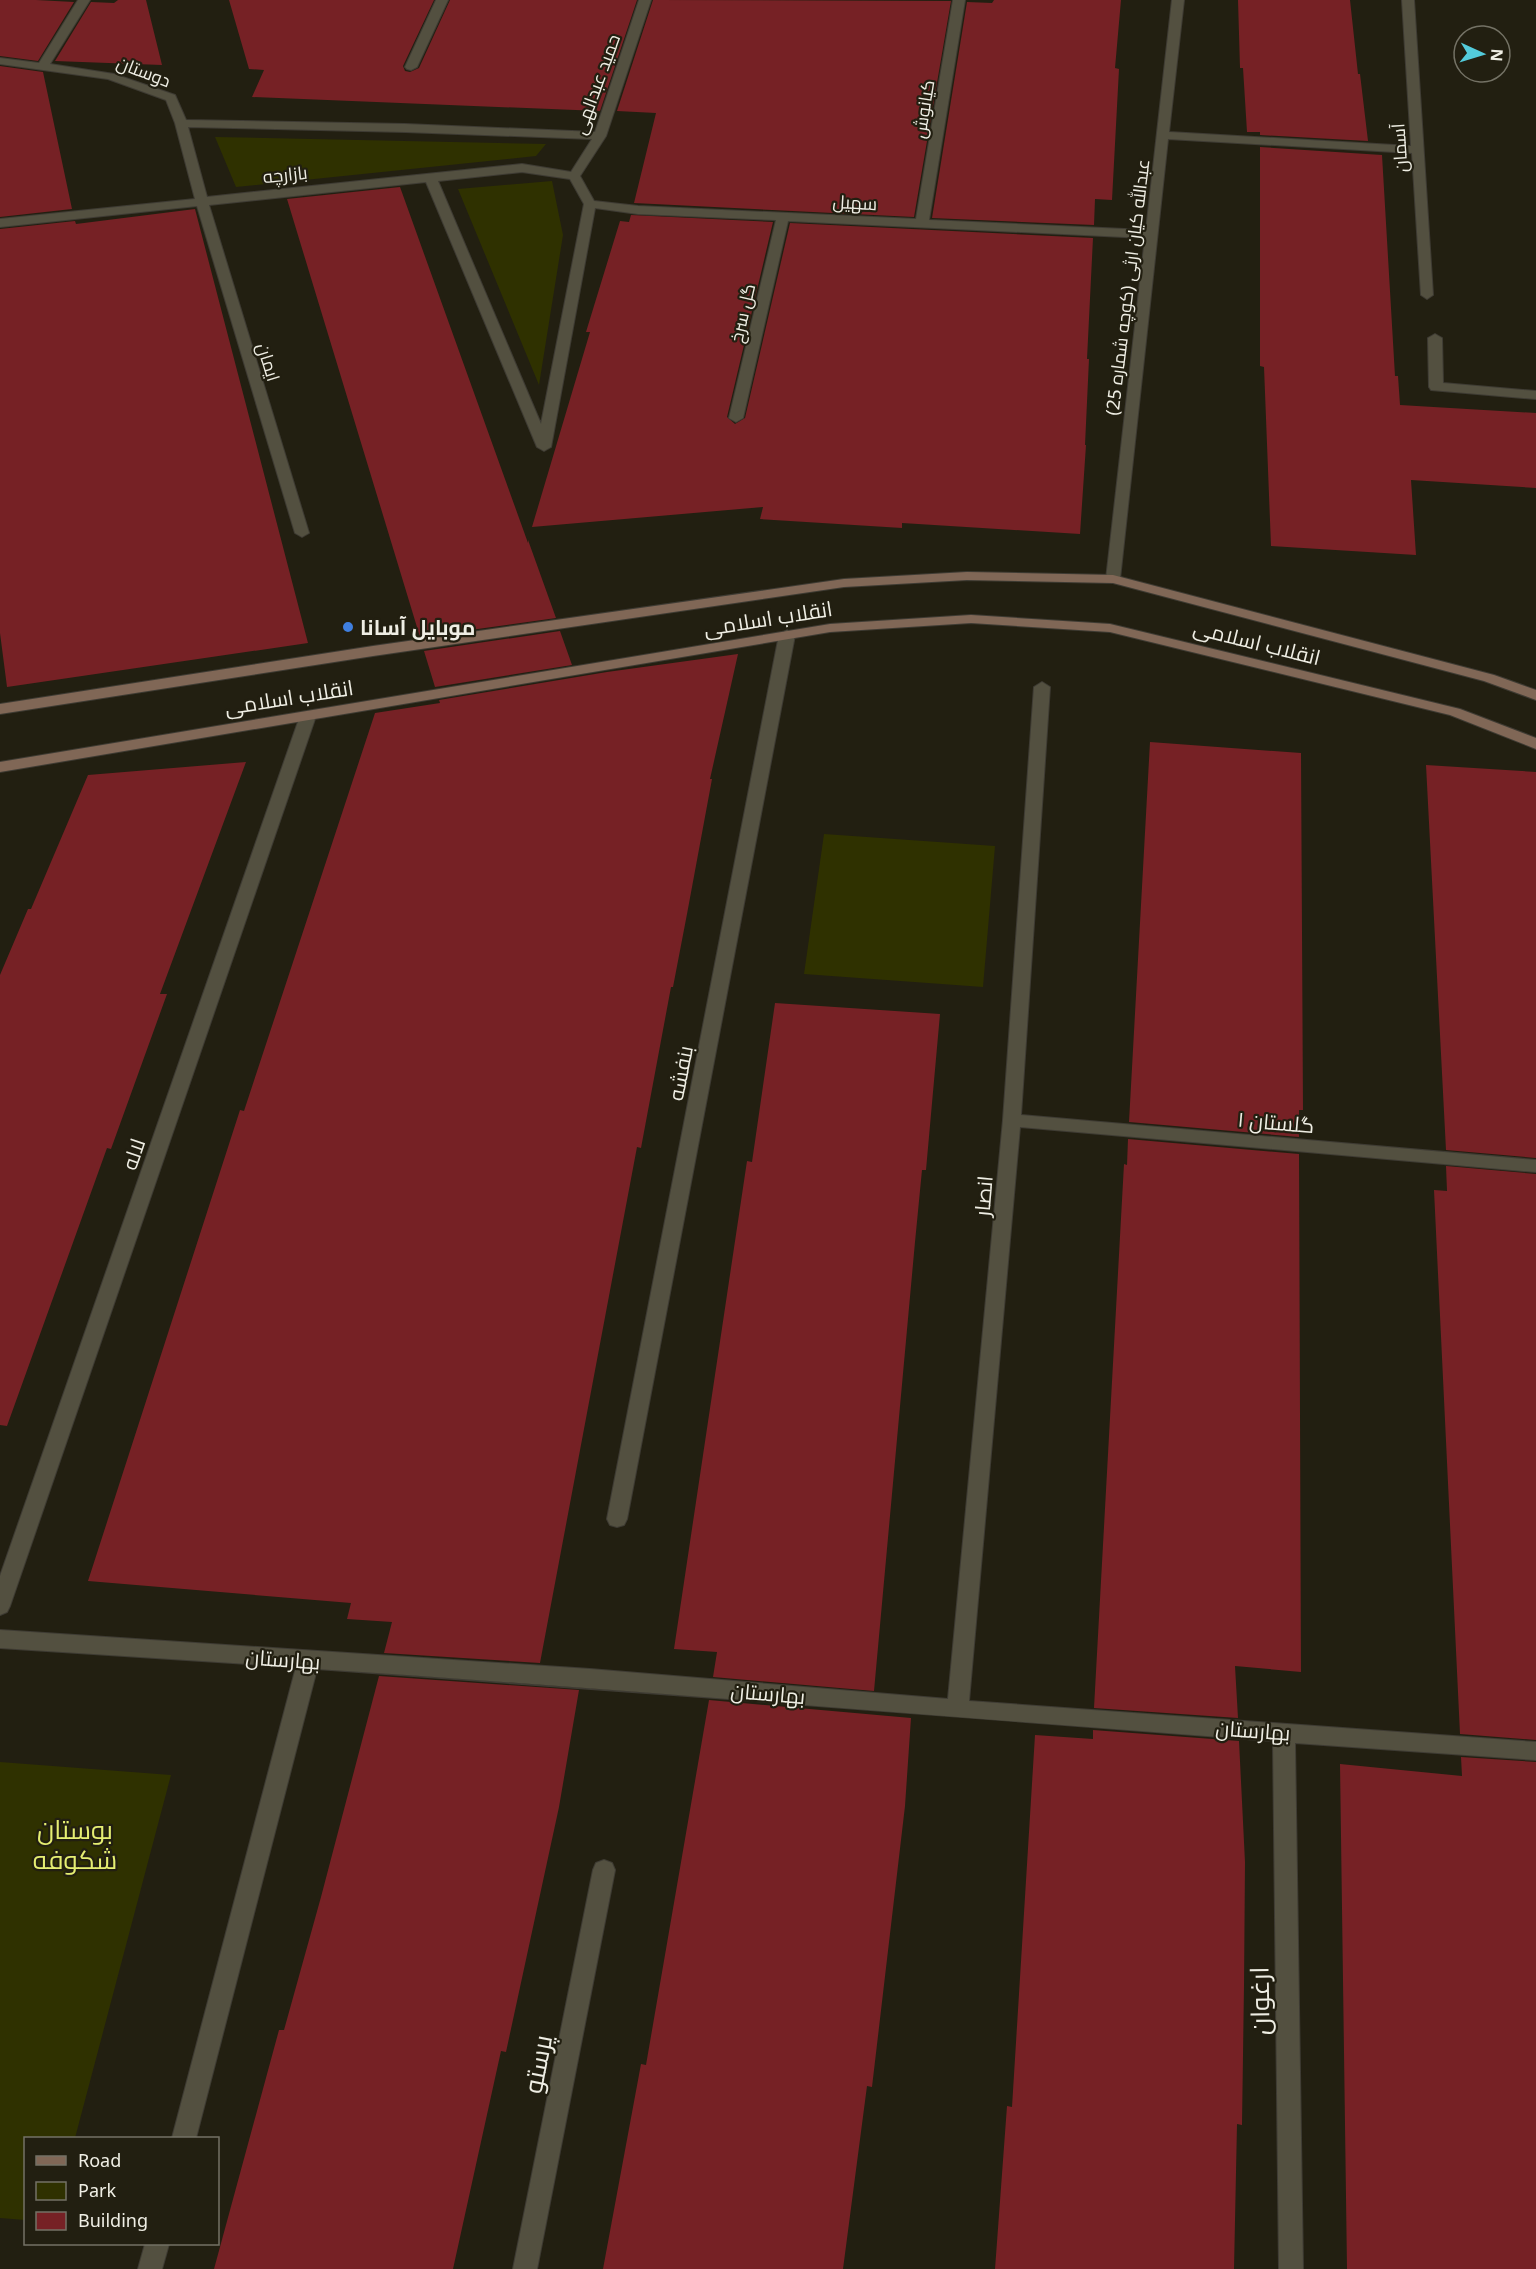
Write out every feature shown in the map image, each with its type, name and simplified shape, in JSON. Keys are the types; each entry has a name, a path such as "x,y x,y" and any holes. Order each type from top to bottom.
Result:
{"main road":[{"name":"انقلاب اسلامی","path":"0,709 373,651 844,583 968,576 1113,579 1489,678 1536,695"},
{"name":"انقلاب اسلامی","path":"1,768 830,628 971,619 1110,628 1455,712 1536,744"}],"street":[{"path":"42,66 84,0"},
{"path":"411,67 442,0"},
{"name":"حمید عبدالهی","path":"574,176 600,136 645,0"},
{"name":"کیانوش","path":"922,224 959,0"},
{"name":"عبدالله کیان ارثی (کوچه شماره 25)","path":"1113,579 1178,0"},
{"name":"آسمان","path":"1408,0 1427,295"},
{"name":"دوستان","path":"0,61 110,76 171,98 181,123 202,201"},
{"path":"181,123 405,128 600,136"},
{"path":"1163,135 1418,150"},
{"name":"بازارچه","path":"0,224 430,176 522,168 574,176"},
{"path":"430,176 544,447 590,204 574,176"},
{"name":"ایمان","path":"202,201 302,533"},
{"name":"سهیل","path":"590,204 638,210 1151,234"},
{"name":"گل سرخ","path":"736,418 783,217"},
{"path":"1435,338 1436,387 1536,395"},
{"name":"بنفشه","path":"617,1519 787,635"},
{"name":"انصار","path":"958,1709 1012,1120 1042,687"},
{"name":"لاله","path":"0,1606 308,716"},
{"name":"گلستان ۱","path":"1012,1120 1536,1167"},
{"name":"بهارستان","path":"0,1638 308,1661 590,1678 958,1709 1536,1750"},
{"path":"185,2137 308,1661"},
{"name":"ارغوان","path":"1284,1732 1291,2269"},
{"name":"پرستو","path":"525,2269 604,1870"},
{"path":"150,2269 157,2245"}],"green space":[{"path":"215,137 546,144 536,156 236,187"},
{"path":"552,181 563,235 539,385 458,189"},
{"path":"824,834 995,846 983,987 804,974"},
{"name":"بوستان شکوفه","path":"0,1762 171,1775 75,2137 24,2137 24,2220 0,2218"}],"building":[{"path":"0,0 74,2 38,61 0,56"},
{"path":"118,0 146,0 162,65 55,61 91,2 114,3"},
{"path":"229,0 434,0 403,66 405,71 410,72 419,68 450,0 637,0 600,111 252,97 264,70 249,69"},
{"path":"653,0 951,1 914,217 634,203 656,113 617,111"},
{"path":"994,0 1121,0 1115,68 1119,69 1112,200 1095,199 1094,225 932,218 967,2 992,3"},
{"path":"1238,0 1350,0 1368,141 1260,135 1260,132 1247,132 1243,68 1240,68"},
{"path":"0,66 43,72 72,209 0,217"},
{"path":"1260,147 1382,155 1395,376 1398,376 1400,405 1536,413 1536,488 1411,480 1416,555 1271,546 1264,367 1260,366"},
{"path":"400,187 556,618 420,637 287,199"},
{"path":"195,209 308,643 7,687 0,633 0,229 75,221 76,224"},
{"path":"631,215 773,222 727,417 735,424 745,418 790,223 1093,238 1087,359 1089,359 1086,445 1080,534 902,523 902,528 760,519 763,507 532,527 590,332 586,332 620,221 629,222"},
{"path":"560,631 572,665 435,687 424,651"},
{"path":"738,654 710,779 712,779 687,914 641,1148 637,1147 540,1663 384,1653 392,1622 347,1619 351,1603 88,1581 240,1110 244,1111 375,713 607,672"},
{"path":"1150,742 1301,753 1303,1110 1299,1110 1299,1137 1129,1122"},
{"path":"246,762 160,994 167,994 111,1149 107,1148 7,1426 0,1425 0,975 88,775"},
{"path":"1426,765 1536,772 1536,1158 1446,1150"},
{"path":"775,1003 940,1014 926,1170 922,1170 874,1691 713,1677 717,1652 674,1649 747,1161 752,1162"},
{"path":"1128,1139 1299,1154 1301,1672 1235,1666 1238,1718 1094,1708 1124,1164 1127,1165"},
{"path":"1446,1166 1536,1174 1536,1740 1460,1734 1434,1190 1447,1191"},
{"path":"379,1676 579,1690 559,1807 506,2052 501,2051 453,2269 214,2269 279,2030 284,2030"},
{"path":"709,1700 911,1718 905,1806 872,2087 867,2086 843,2269 603,2269 641,2064 646,2065"},
{"path":"1093,1730 1239,1741 1245,1862 1244,1986 1242,2125 1237,2124 1234,2269 995,2269 1007,2106 1012,2107 1035,1735 1093,1739"},
{"path":"1461,1757 1536,1762 1536,2269 1347,2269 1340,1764 1462,1776"}],"place":[{"name":"موبایل آسانا","path":"348,627"}]}
